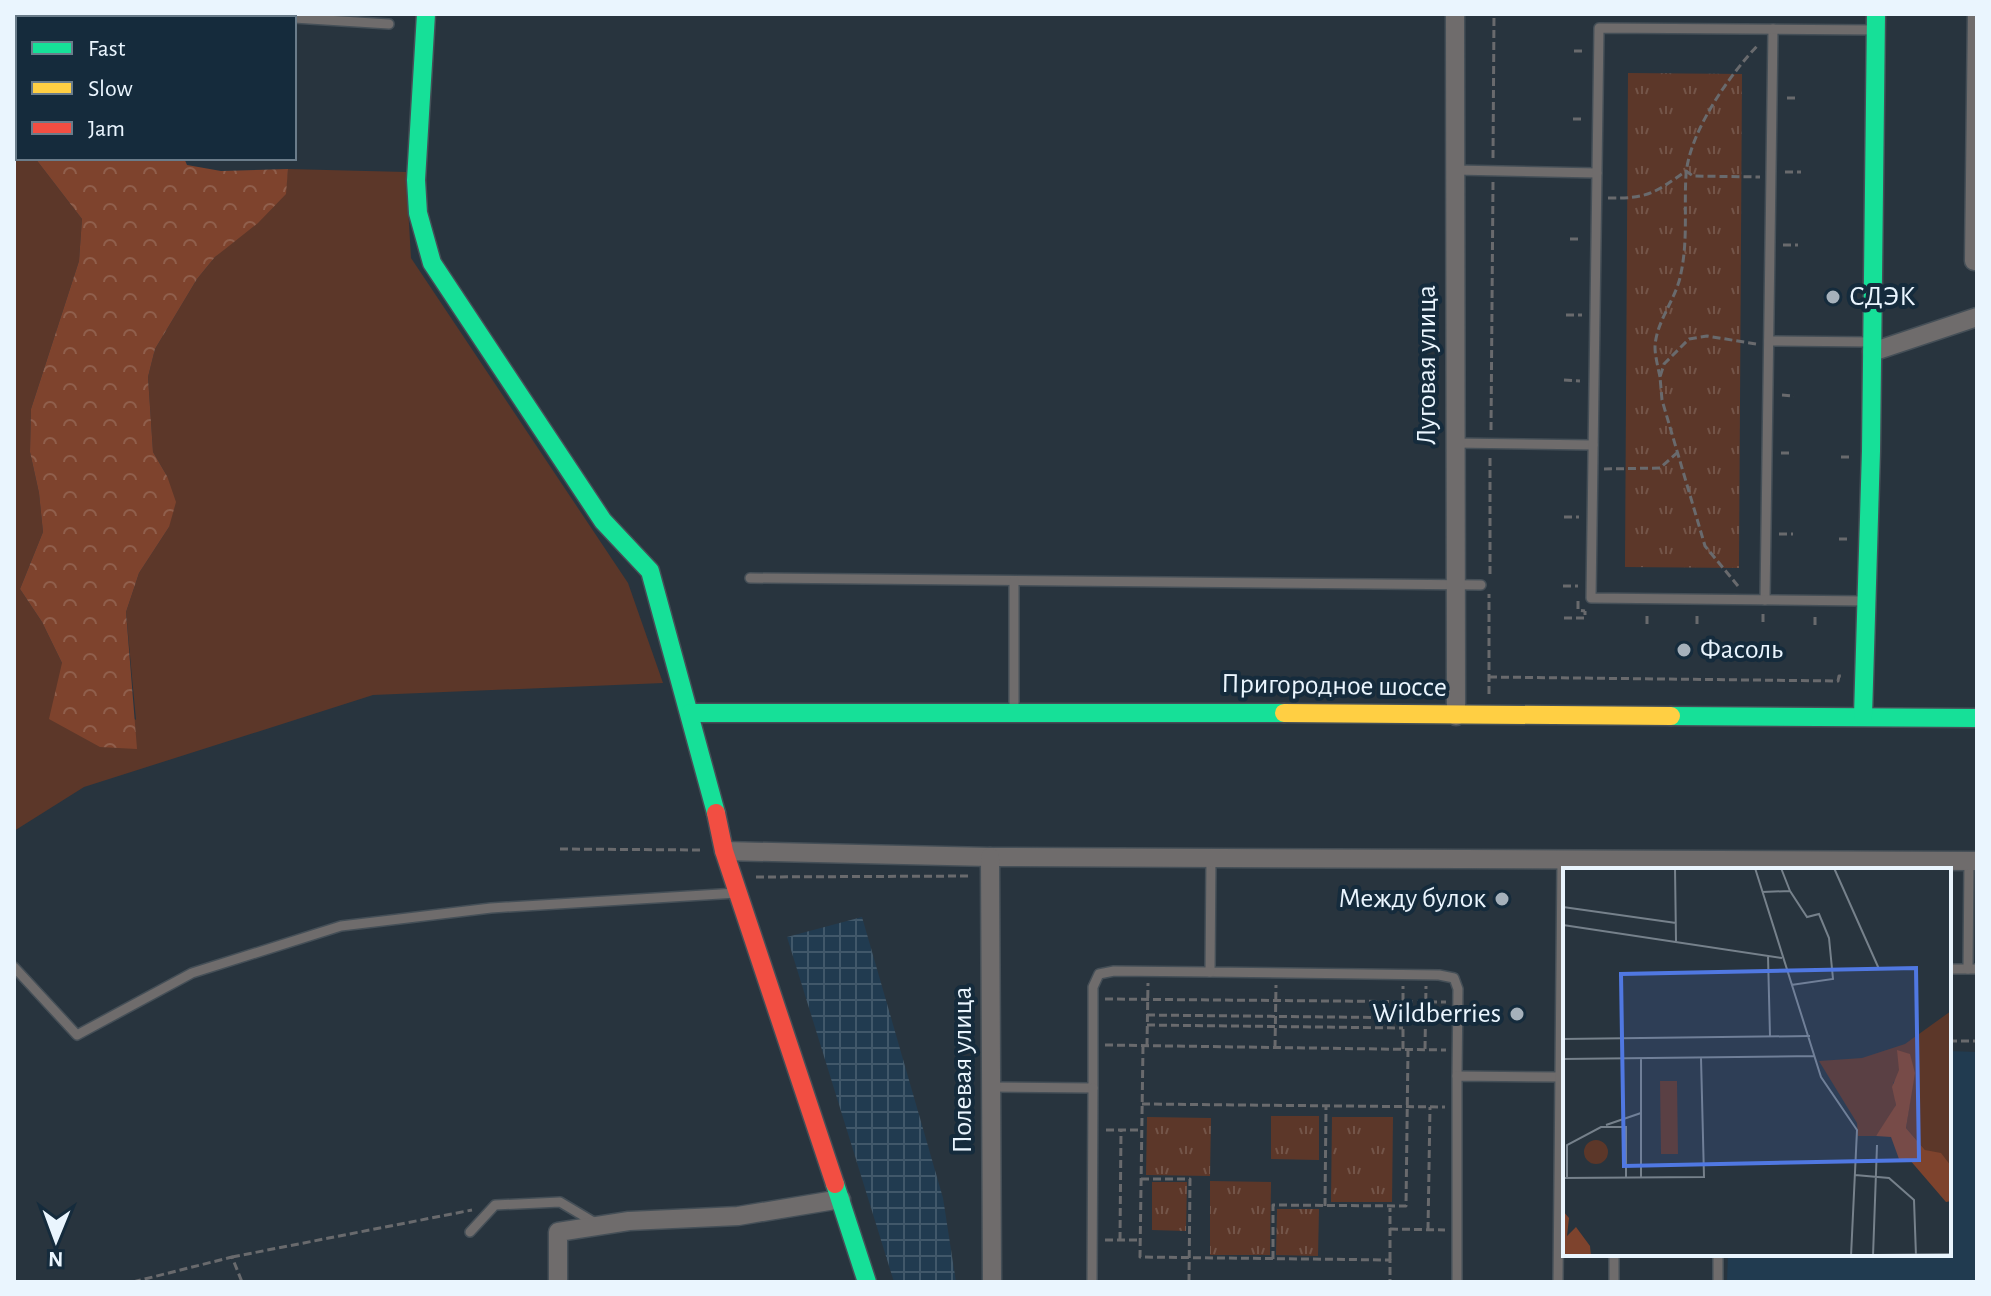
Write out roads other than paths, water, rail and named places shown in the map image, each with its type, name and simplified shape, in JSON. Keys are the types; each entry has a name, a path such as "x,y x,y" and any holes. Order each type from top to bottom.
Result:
{"street":[{"path":"426,14 416,180 418,213 432,263 603,521 650,571 724,851 867,1282"},
{"name":"Луговая улица","path":"1455,14 1456,716"},
{"path":"1977,14 1974,261 1977,261"},
{"path":"1863,716 1876,22"},
{"path":"1872,347 1977,317"},
{"name":"Пригородное шоссе","path":"690,713 1014,711 1977,718"},
{"path":"724,851 990,857 1562,859 1618,865 1973,861"},
{"name":"Полевая улица","path":"990,857 992,1282"},
{"path":"558,1282 558,1232 629,1221 738,1216 841,1199"}],"lane":[{"path":"296,17 389,24"},
{"path":"1867,601 1591,598 1599,28 1773,29 1876,22"},
{"path":"1765,600 1773,29"},
{"path":"1455,170 1597,173"},
{"path":"1769,343 1872,347"},
{"path":"1455,443 1593,445"},
{"path":"750,578 1481,585"},
{"path":"1014,581 1014,711"},
{"path":"1210,972 1211,858"},
{"path":"1558,1282 1562,859"},
{"path":"1951,969 1973,969 1973,861"},
{"path":"14,967 77,1035 192,973 341,926 735,885"},
{"path":"1092,1282 1093,987 1099,974 1114,971 1426,974 1454,978 1458,989 1457,1282"},
{"path":"1457,1076 1560,1077"},
{"path":"991,1087 1093,1088"},
{"path":"470,1232 495,1205 560,1202 600,1226"},
{"path":"1614,1256 1614,1282"},
{"path":"1718,1256 1718,1282"}],"place":[{"name":"СДЭК","path":"1833,297"},
{"name":"Фасоль","path":"1684,650"},
{"name":"Между булок","path":"1502,899"},
{"name":"Wildberries","path":"1517,1014"}]}
